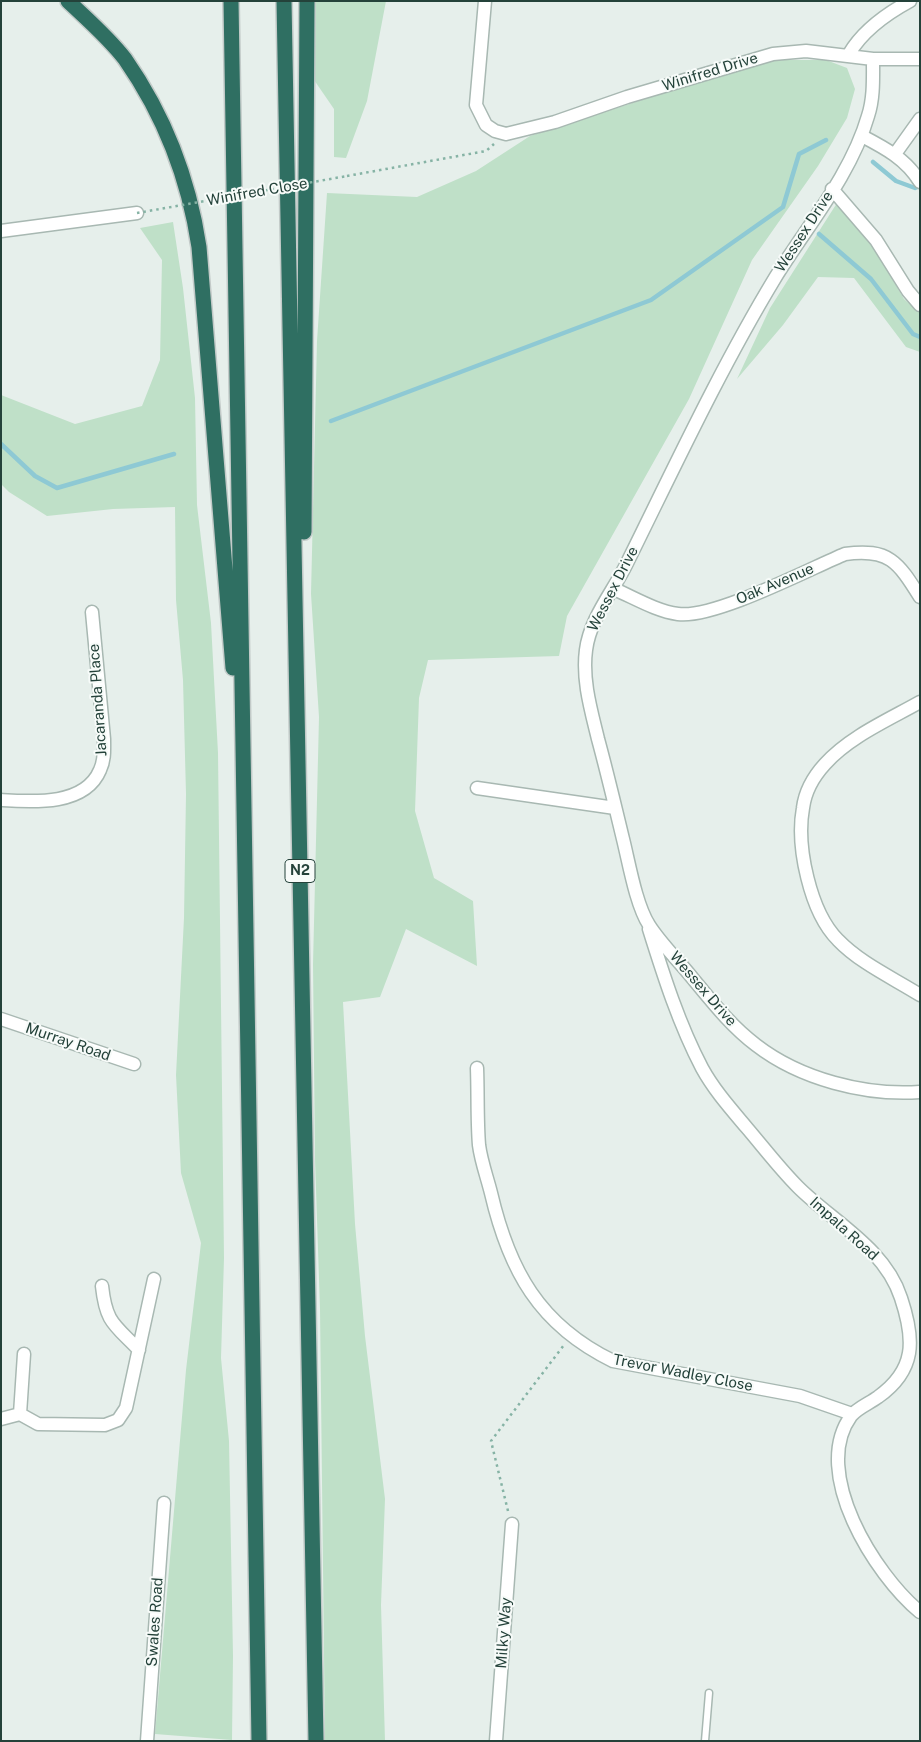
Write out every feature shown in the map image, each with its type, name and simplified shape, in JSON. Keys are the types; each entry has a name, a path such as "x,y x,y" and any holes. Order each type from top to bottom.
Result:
{"highway":[{"path":"68,1 124,58 157,114 188,191 199,247 228,587 235,700 244,736"},
{"path":"231,1 259,1741"},
{"name":"N2","path":"284,1 316,1741"},
{"path":"297,700 302,682 304,653 307,1"}],"street":[{"path":"485,1 476,105 486,125 494,131 506,134"},
{"path":"849,54 864,33 881,19 910,1"},
{"name":"Winifred Drive","path":"506,134 555,122 646,91 773,54 806,51 849,54 874,59 920,59"},
{"name":"Wessex Drive","path":"874,59 869,114 862,136 832,189 775,278 614,589 593,624 586,649 584,668 588,696 615,808 634,881 648,924 724,1016 756,1045 788,1066 852,1087 876,1091 920,1092"},
{"path":"895,154 920,119"},
{"path":"862,136 895,154 908,166 920,182"},
{"path":"832,189 876,240 908,291 920,305"},
{"path":"1,231 137,213"},
{"name":"Oak Avenue","path":"614,589 664,612 680,614 700,612 720,608 845,554 865,551 881,554 898,564 920,597"},
{"name":"Jacaranda Place","path":"1,800 31,802 51,800 78,791 91,783 102,766 104,746 92,612"},
{"path":"920,702 864,734 826,764 808,790 802,808 801,829 814,904 829,930 848,949 920,995"},
{"path":"477,788 615,808"},
{"name":"Impala Road","path":"648,924 667,986 686,1033 704,1070 719,1093 798,1187 874,1254 890,1274 901,1297 910,1343 906,1367 897,1383 852,1414"},
{"name":"Murray Road","path":"1,1019 134,1064"},
{"name":"Trevor Wadley Close","path":"477,1068 480,1146 498,1226 519,1276 539,1305 588,1349 613,1361 800,1396 852,1414"},
{"path":"1,1419 20,1414 38,1424 112,1423 118,1420 126,1408 154,1279"},
{"path":"102,1286 108,1318 139,1350"},
{"path":"20,1414 24,1354"},
{"path":"852,1414 843,1430 839,1450 838,1467 845,1497 870,1555 893,1586 920,1612"},
{"name":"Swales Road","path":"147,1741 164,1503"},
{"name":"Milky Way","path":"496,1741 512,1524"}],"lane":[{"path":"705,1741 709,1693"}],"path":[{"name":"Winifred Close","path":"137,213 486,151 506,134"},
{"path":"512,1524 491,1441 572,1334"}],"green space":[{"path":"314,1 386,1 367,101 346,158 334,157 334,109 312,77"},
{"path":"777,60 826,60 847,68 855,89 847,118 818,166 752,260 689,399 567,616 559,656 428,660 419,698 415,811 434,878 473,901 477,966 406,929 380,997 343,1002 355,1224 365,1336 385,1499 381,1605 385,1741 325,1741 320,1309 315,1159 313,964 319,717 311,594 317,341 327,193 417,197 476,171 530,136 679,88"},
{"path":"837,203 875,249 904,299 920,313 920,352 906,347 854,278 818,277 783,325 737,379 770,308"},
{"path":"173,222 183,288 195,398 197,505 211,623 218,753 224,1258 221,1358 229,1441 233,1656 232,1740 155,1734 186,1370 201,1243 181,1173 176,1075 184,918 186,794 183,680 176,600 175,507 113,509 47,516 9,492 1,484 1,395 75,424 142,406 160,360 162,260 140,228"}],"waterway":[{"path":"331,421 651,300 783,207 799,154 826,140"},
{"path":"873,162 896,181 915,188 920,186"},
{"path":"819,234 871,279 913,334 920,337"},
{"path":"1,444 35,476 57,488 174,454"}]}
